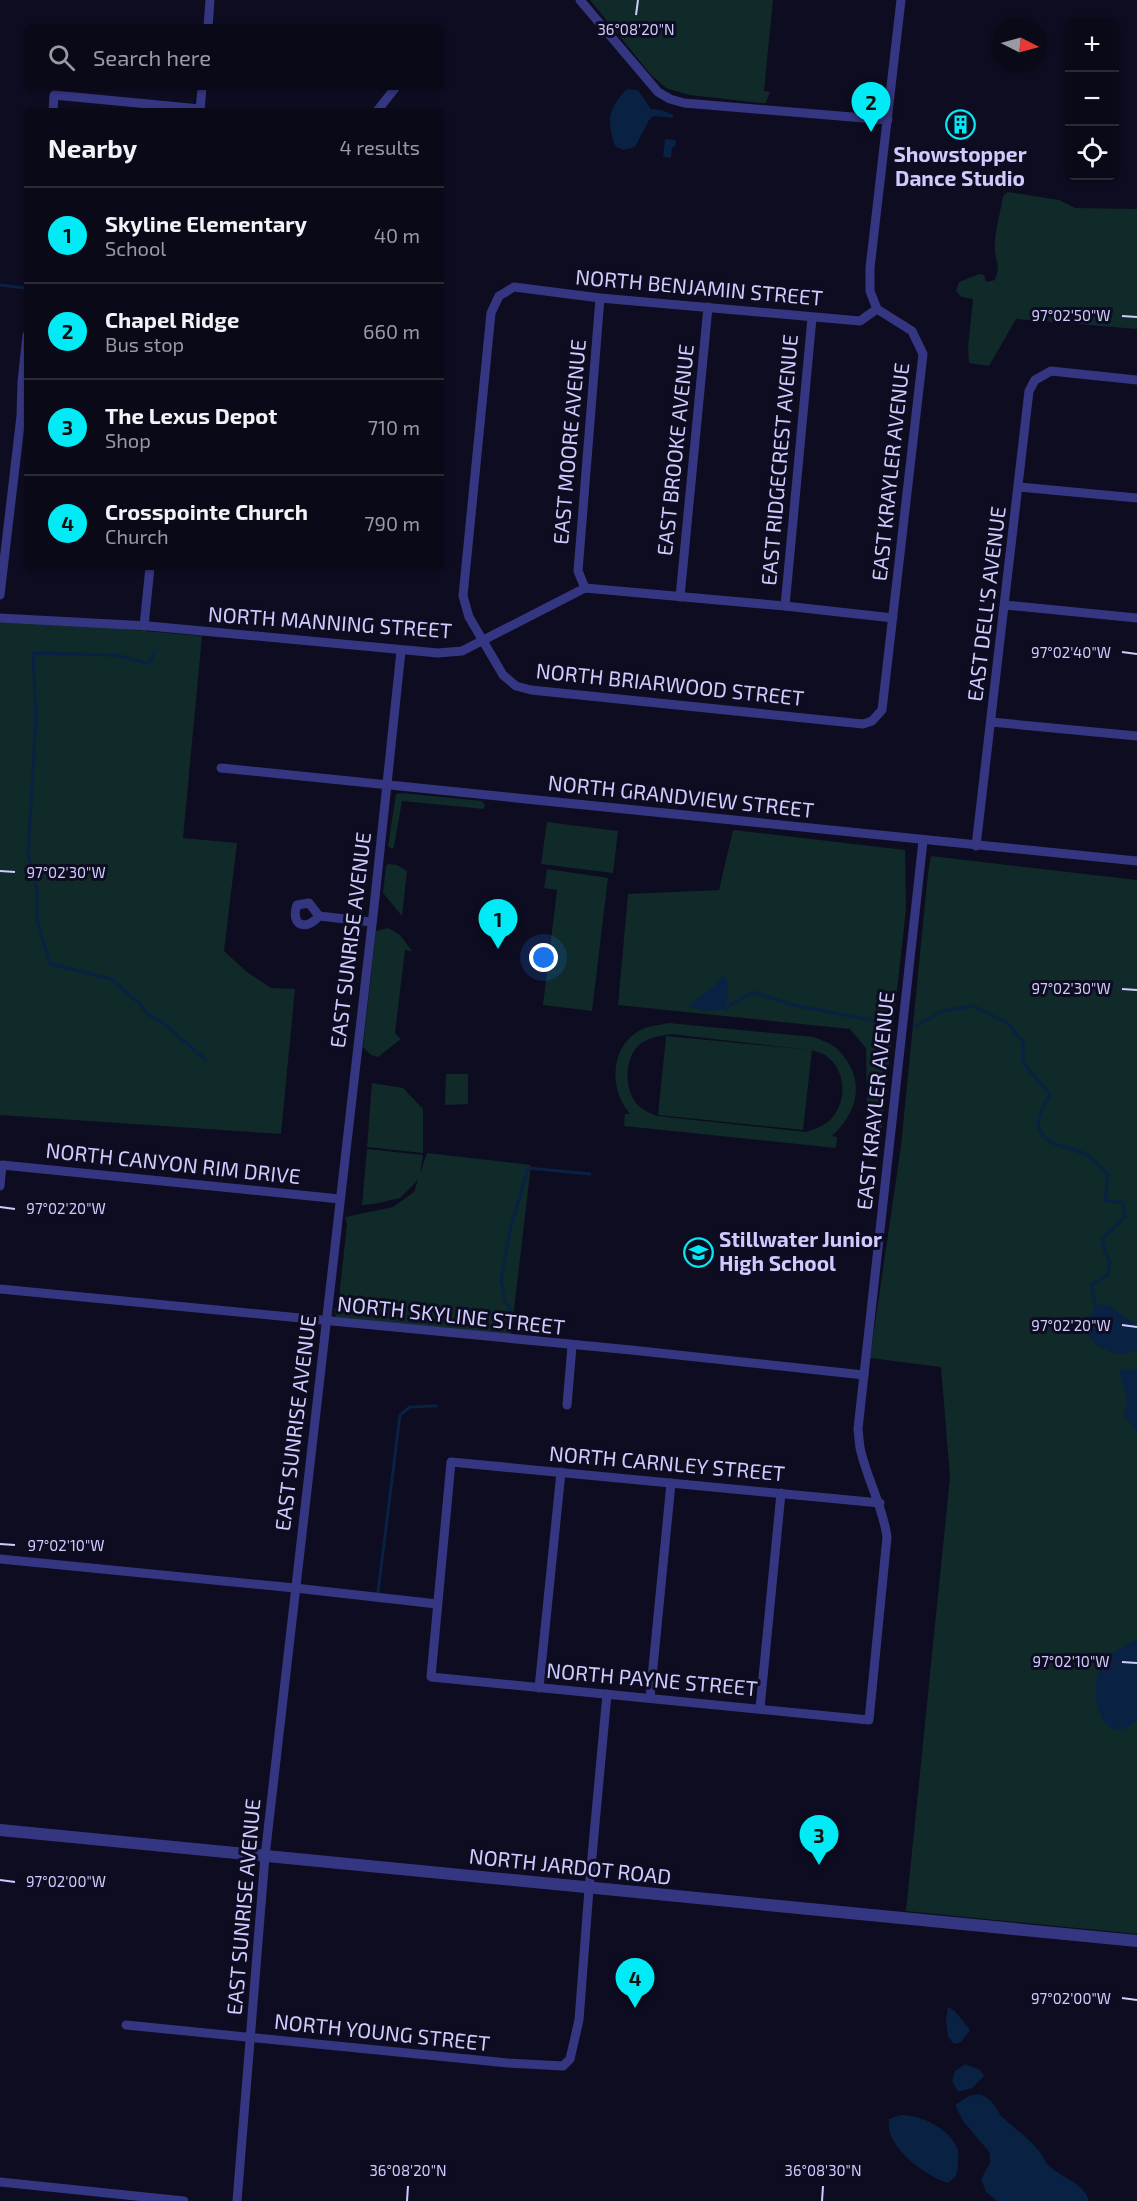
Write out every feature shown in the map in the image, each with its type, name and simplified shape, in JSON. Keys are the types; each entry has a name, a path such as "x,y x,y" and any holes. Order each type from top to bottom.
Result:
{"street":[{"path":"208,24 210,0"},
{"path":"580,0 658,92 670,99 684,103 888,120"},
{"path":"877,309 870,291 870,268 901,0"},
{"path":"200,108 202,90"},
{"path":"379,108 394,90"},
{"path":"53,108 54,95 181,108"},
{"name":"NORTH BENJAMIN STREET","path":"514,288 860,321 877,309"},
{"name":"NORTH BRIARWOOD STREET","path":"514,288 499,296 491,313 463,596 469,617 503,675 516,686 531,690 863,724 876,718"},
{"name":"EAST MOORE AVENUE","path":"585,588 578,571 600,298"},
{"name":"EAST BROOKE AVENUE","path":"680,597 708,307"},
{"name":"EAST KRAYLER AVENUE","path":"876,718 882,710 884,701 923,354 912,331 877,309"},
{"name":"EAST RIDGECREST AVENUE","path":"785,606 812,318"},
{"path":"0,594 24,416 22,382 24,363"},
{"name":"EAST DELL'S AVENUE","path":"976,846 1029,391 1035,380 1044,373 1057,371 1137,380"},
{"path":"1019,487 1137,498"},
{"path":"144,626 150,570"},
{"path":"585,588 893,618"},
{"name":"NORTH MANNING STREET","path":"0,618 144,626 438,653 462,651 585,588"},
{"path":"1005,604 1137,618"},
{"name":"EAST SUNRISE AVENUE","path":"237,2201 265,1856 401,651"},
{"path":"991,722 1137,736"},
{"name":"NORTH GRANDVIEW STREET","path":"221,768 1137,861"},
{"name":"EAST KRAYLER AVENUE","path":"869,1720 887,1537 880,1503 861,1452 858,1429 923,841"},
{"path":"319,916 372,922"},
{"name":"NORTH CANYON RIM DRIVE","path":"0,1186 2,1165 339,1199"},
{"name":"NORTH SKYLINE STREET","path":"0,1289 864,1375"},
{"path":"567,1405 572,1346"},
{"name":"NORTH CARNLEY STREET","path":"437,1604 451,1462 880,1503"},
{"path":"539,1688 561,1472"},
{"path":"650,1698 671,1483"},
{"path":"760,1708 781,1493"},
{"path":"0,1559 437,1604"},
{"name":"NORTH PAYNE STREET","path":"437,1604 431,1677 869,1720"},
{"path":"589,1889 607,1694"},
{"name":"NORTH JARDOT ROAD","path":"0,1830 1137,1941"},
{"name":"NORTH YOUNG STREET","path":"126,2025 507,2063 563,2066 570,2059 579,2020 589,1889"},
{"path":"0,2182 184,2201"}],"green space":[{"path":"590,0 773,0 764,91 770,92 766,103 689,95 666,88 651,75"},
{"path":"1008,192 1059,200 1075,208 1137,209 1137,329 1016,319 989,366 969,363 968,347 973,299 962,297 956,291 959,282 979,274 984,275 986,282 995,280 998,267 996,232 1003,196"},
{"path":"0,618 202,636 183,838 237,843 224,951 247,972 271,988 295,989 281,1134 0,1115"},
{"path":"396,794 482,801 485,805 484,809 402,801 392,849 388,846"},
{"path":"547,822 618,831 613,873 541,864"},
{"path":"733,830 905,850 906,909 879,1154 868,1153 866,1048 850,1029 618,1005 628,894 719,890"},
{"path":"931,856 1137,880 1137,1934 906,1911 950,1477 941,1367 870,1358 901,1146"},
{"path":"388,864 397,865 407,871 402,916 383,893"},
{"path":"547,869 608,878 592,1011 543,1005 557,890 544,888"},
{"path":"388,928 400,935 412,951 405,950 395,1033 401,1039 378,1057 371,1055 363,1047 376,931"},
{"path":"669,1023 814,1037 834,1046 852,1070 856,1093 849,1115 832,1136 837,1137 836,1148 624,1126 625,1114 630,1114 623,1105 616,1083 617,1060 621,1049 637,1032","holes":["671,1034 810,1050 666,1036 658,1115 803,1130 812,1050 825,1055 837,1068 841,1077 842,1095 831,1119 806,1132 657,1116 640,1107 629,1087 629,1061 637,1047 644,1041"]},
{"path":"446,1074 468,1074 468,1104 445,1105"},
{"path":"372,1083 403,1088 423,1109 423,1153 367,1147"},
{"path":"367,1149 423,1155 420,1174 427,1153 531,1165 511,1335 336,1317 334,1309 338,1307 347,1224 345,1217 393,1207 414,1192 418,1180 400,1198 362,1205"}],"water":[{"path":"627,89 638,90 651,109 668,112 674,118 653,116 635,147 623,150 615,146 610,116 612,109"},
{"path":"665,139 676,140 675,147 672,147 671,158 663,157"},
{"path":"724,975 728,987 725,1009 713,1011 687,1007 713,987"},
{"path":"1095,1304 1110,1306 1137,1325 1137,1350 1124,1354 1110,1352 1092,1340 1083,1320 1094,1312"},
{"path":"1120,1370 1137,1370 1137,1432 1124,1415 1127,1401"},
{"path":"1137,1640 1137,1720 1125,1728 1114,1729 1105,1722 1099,1711 1096,1698 1097,1683 1101,1669 1109,1657 1122,1647"},
{"path":"948,2007 955,2011 970,2030 961,2042 954,2044 948,2037 946,2021"},
{"path":"965,2064 980,2070 984,2076 972,2088 958,2092 952,2081 955,2071"},
{"path":"978,2094 992,2102 1001,2116 1036,2147 1047,2164 1077,2184 1089,2201 997,2201 986,2192 981,2179 990,2163 990,2153 963,2121 955,2105 969,2096"},
{"path":"901,2115 918,2118 935,2125 955,2143 958,2151 957,2171 952,2180 947,2183 928,2174 899,2149 889,2129 889,2119"}],"waterway":[{"path":"0,285 24,288"},
{"path":"155,651 149,663 116,655 33,653 36,718 28,854 37,890 37,920 50,964 111,979 148,1014 167,1026 206,1060"},
{"path":"725,1009 752,992 793,1005 891,1024"},
{"path":"916,1026 942,1011 973,1006 1007,1023 1023,1042 1023,1063 1050,1094 1038,1121 1040,1132 1051,1142 1087,1155 1108,1174 1105,1200 1123,1203 1125,1217 1102,1239 1110,1262 1108,1275 1091,1285 1095,1304"},
{"path":"517,1325 505,1301 501,1280 510,1230 528,1168 590,1174"},
{"path":"378,1592 400,1415 410,1407 436,1406"}],"place":[{"name":"Showstopper Dance Studio","path":"960,124"},
{"name":"Chapel Ridge","path":"871,132"},
{"name":"Skyline Elementary","path":"498,949"},
{"name":"Stillwater Junior High School","path":"698,1252"},
{"name":"The Lexus Depot","path":"819,1865"},
{"name":"Crosspointe Church","path":"635,2008"}]}
